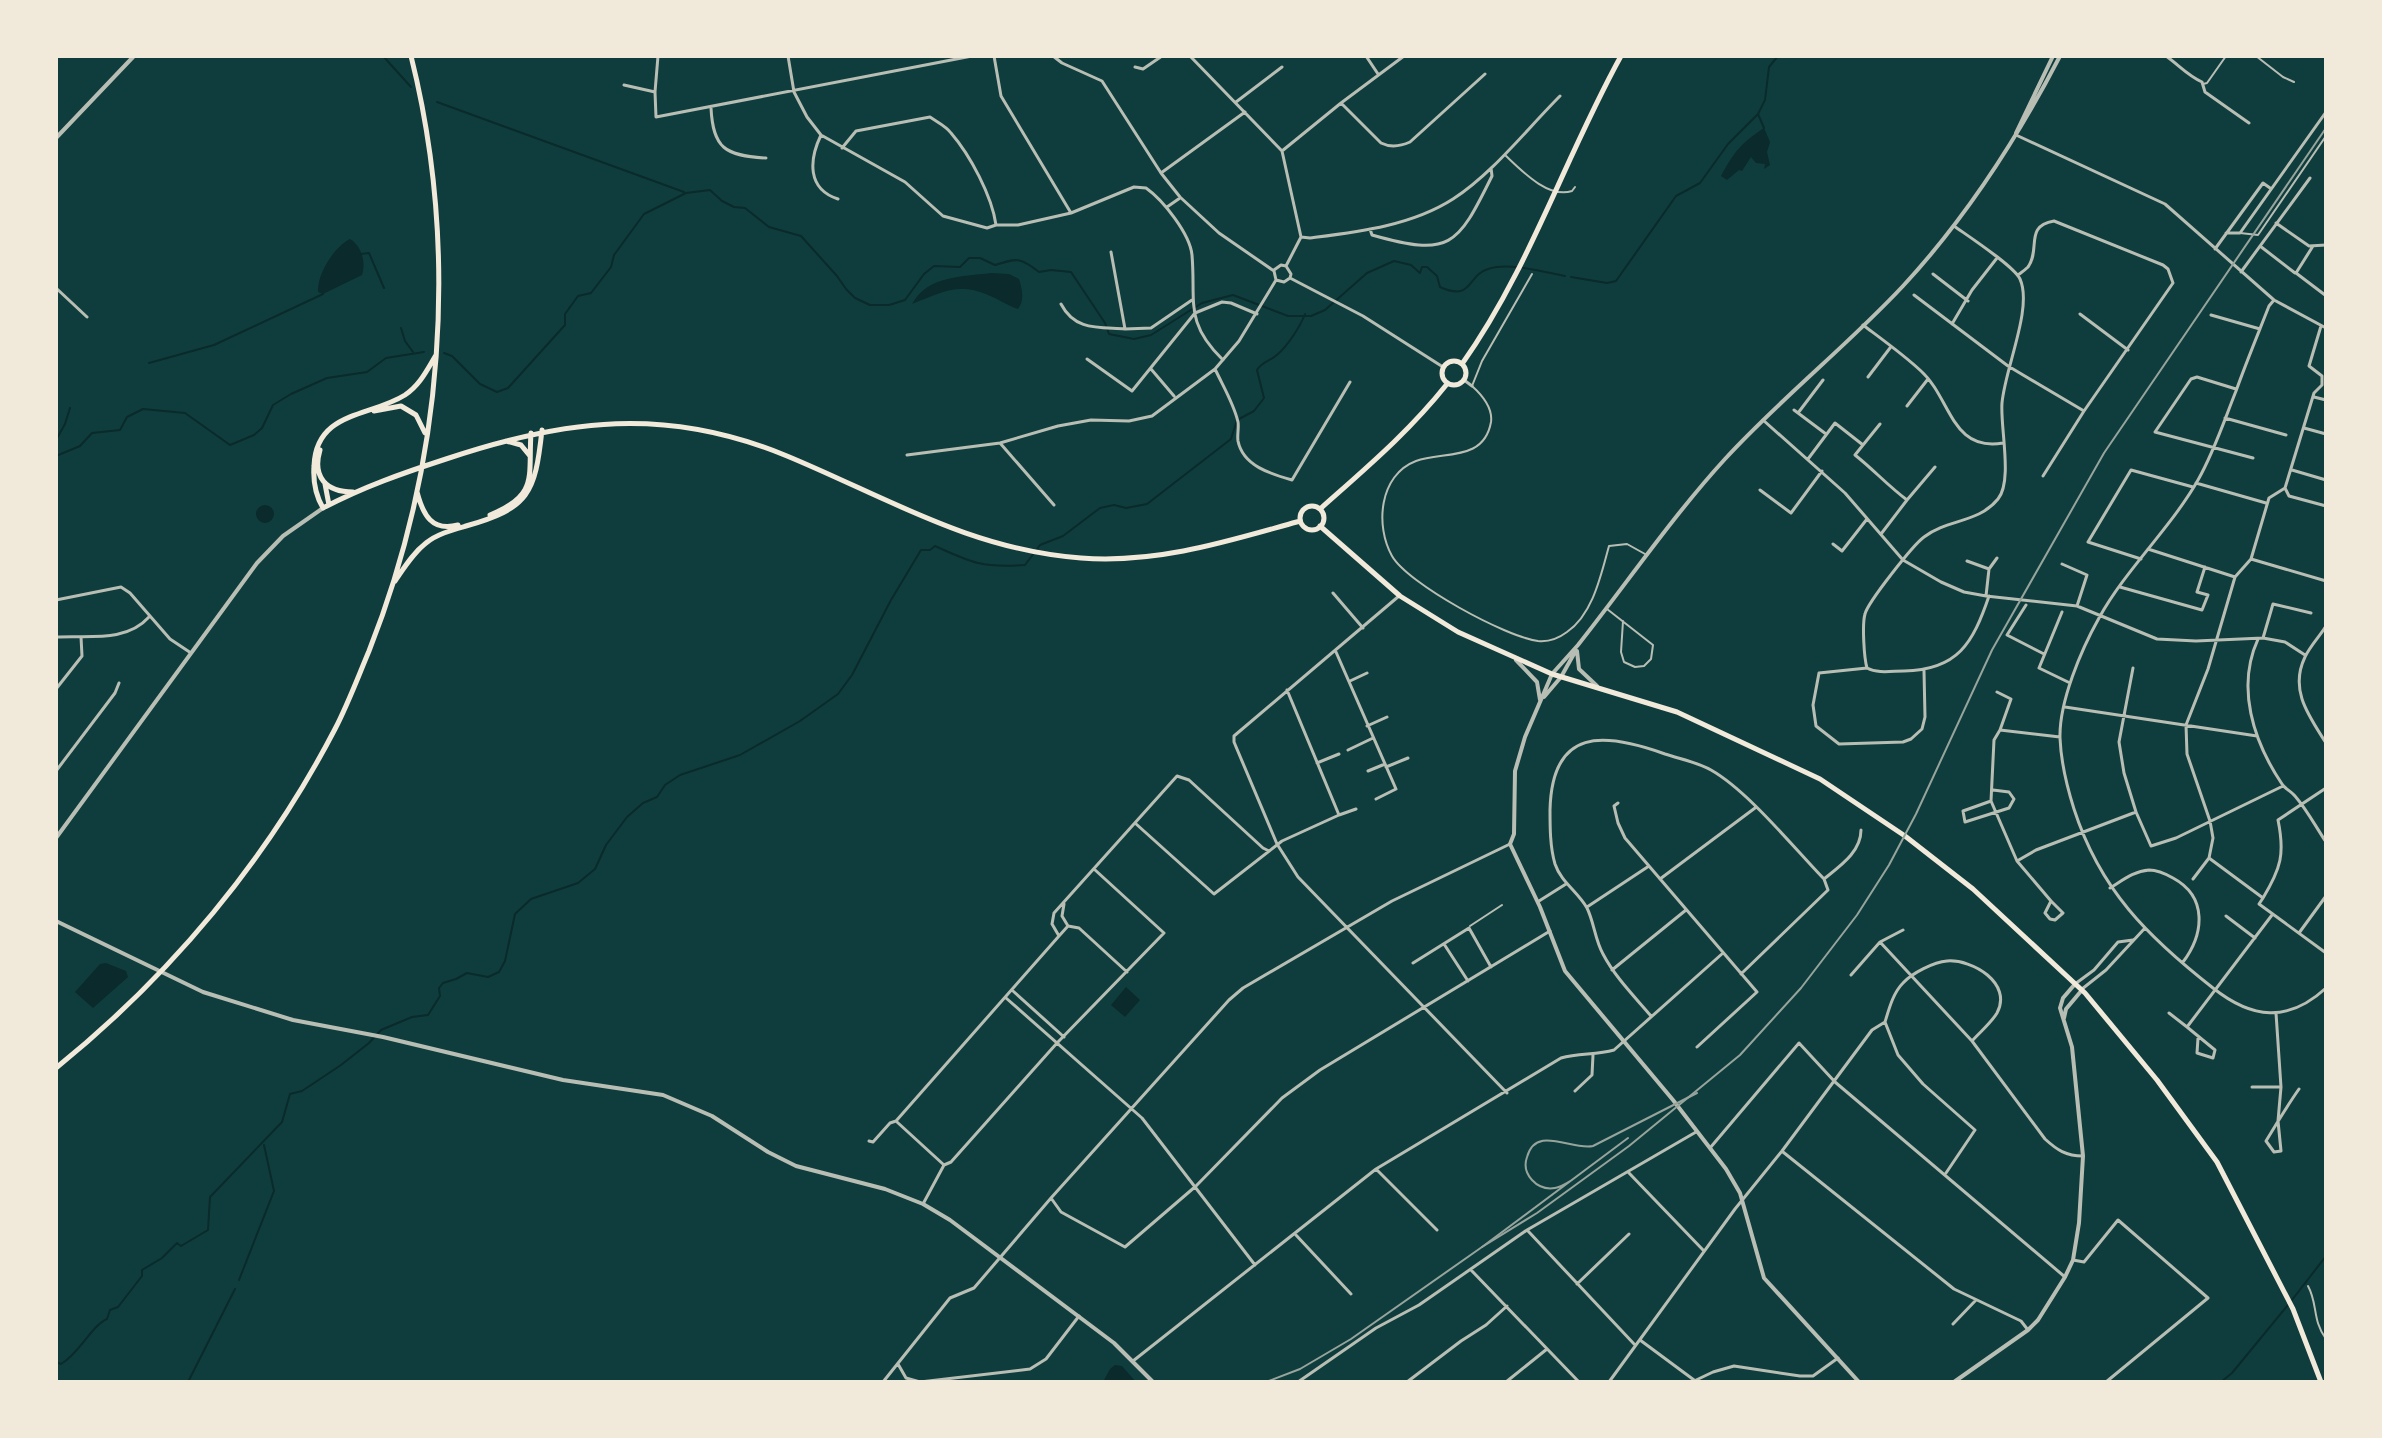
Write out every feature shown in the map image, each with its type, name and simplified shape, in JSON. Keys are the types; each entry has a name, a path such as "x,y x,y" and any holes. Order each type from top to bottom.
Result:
{"main road":[{"path":"56,1068 155,978 201,928 255,860 336,728 367,656 392,586 421,477 436,355 438,288 434,184 422,101 411,56"},
{"path":"1462,364 1481,338 1514,277 1590,113 1621,56"},
{"path":"326,507 314,473 314,456 324,435 345,418 403,397 415,388 436,355"},
{"path":"1452,361 1462,364 1466,374 1464,380 1453,386 1447,384 1441,373 1443,367 1452,361"},
{"path":"1320,509 1383,456 1417,422 1447,384"},
{"path":"326,507 325,484 317,465 318,454 330,433 342,423 401,406 416,415 426,437"},
{"path":"326,507 354,492 501,440 542,430 621,422 667,425 714,433 787,456 924,519 973,537 1051,555 1102,559 1189,552 1300,521"},
{"path":"392,586 408,561 425,543 442,533 499,515 525,497 536,474 542,430"},
{"path":"417,491 426,517 442,528 478,520 511,506 524,493 532,469 532,433"},
{"path":"501,440 521,445 532,458"},
{"path":"325,484 335,491 354,492"},
{"path":"1300,521 1301,513 1306,508 1313,506 1320,509"},
{"path":"1300,521 1309,529 1320,526 1323,520 1320,509"},
{"path":"1320,526 1400,596 1458,632 1552,674 1677,712 1820,779 1905,836 1973,889 2082,990 2157,1080 2217,1162 2286,1293 2321,1382"}],"street":[{"path":"56,138 134,56"},
{"path":"658,56 656,117 972,56"},
{"path":"788,56 794,92 821,135 905,182 943,216 987,228 1036,222 1071,213 1140,186 1146,188 1167,207 1192,251 1194,312 1203,337 1223,360"},
{"path":"994,56 1001,96 1071,213"},
{"path":"907,455 1000,443 1091,420 1129,421 1152,416 1215,369 1239,341 1276,280 1274,271 1219,233 1180,197 1102,81 1053,56"},
{"path":"1135,67 1143,69 1162,56"},
{"path":"1190,56 1282,151 1301,237 1286,266"},
{"path":"1366,56 1378,74"},
{"path":"1282,151 1404,56"},
{"path":"2016,135 2053,56"},
{"path":"883,1382 950,1298 974,1288 999,1256 1236,994 1392,901 1510,844 1514,834 1515,771 1552,674 1723,461 1902,287 1954,226 2026,121 2060,56"},
{"path":"2166,56 2179,65 2185,74 2203,84 2205,92 2249,123"},
{"path":"2203,84 2207,83 2226,56"},
{"path":"2256,56 2294,82"},
{"path":"1236,102 1282,67"},
{"path":"1341,103 1381,143 1387,146 1403,145 1485,74"},
{"path":"624,85 655,92"},
{"path":"1301,237 1370,229 1435,208 1454,198 1491,168 1560,96"},
{"path":"711,108 712,132 721,145 730,151 766,158"},
{"path":"1161,173 1245,112"},
{"path":"2240,233 2326,112"},
{"path":"842,148 856,131 930,117 950,131 974,169 993,205 996,225"},
{"path":"821,135 812,153 812,166 817,183 826,195 838,199"},
{"path":"2016,135 2165,204 2274,300 2323,327 2309,368 2322,376 2323,382 2313,397 2285,488 2269,498 2251,559 2235,577 2186,725 2187,754 2213,838 2209,858 2193,879"},
{"path":"2226,233 2258,235 2326,136"},
{"path":"1505,154 1539,183 1565,193 1575,187"},
{"path":"1370,229 1372,235 1419,247 1438,245 1450,239 1468,222 1492,176 1491,168"},
{"path":"2241,272 2310,178"},
{"path":"2215,249 2263,183 2270,188"},
{"path":"1167,207 1180,197"},
{"path":"2018,275 2030,265 2037,228 2042,223 2054,221 2163,265 2168,269 2173,283 2043,476"},
{"path":"2276,223 2313,246 2326,245"},
{"path":"1867,668 1865,612 1903,560 1924,536 1987,511 2001,497 2005,466 2001,406 2025,303 2024,291 2018,275 1954,226"},
{"path":"2260,246 2325,295"},
{"path":"2296,273 2313,246"},
{"path":"1111,252 1125,329"},
{"path":"1952,324 1972,290 1997,258"},
{"path":"1274,271 1281,265 1286,266"},
{"path":"1286,266 1290,278"},
{"path":"1472,386 1482,361 1532,274"},
{"path":"1933,274 1968,301"},
{"path":"1276,280 1284,282 1290,278"},
{"path":"1290,278 1363,316 1443,367"},
{"path":"56,288 87,317"},
{"path":"1914,295 2008,366 2084,411"},
{"path":"2274,300 2214,448 2195,485 2100,616 2070,683 2060,737 2067,786 2082,833 2110,888 2145,928 2182,963 2245,1009 2276,1013 2304,1005 2326,988"},
{"path":"1061,304 1067,316 1078,323 1125,329 1151,328 1192,302"},
{"path":"1087,359 1132,391 1194,312 1222,302 1257,314"},
{"path":"2080,314 2128,350"},
{"path":"2211,315 2260,329"},
{"path":"1863,325 1924,373 1968,439 1988,445 2003,443"},
{"path":"1868,377 1890,348"},
{"path":"1151,369 1175,397"},
{"path":"1215,369 1239,424 1238,439 1250,463 1292,480 1350,382"},
{"path":"2236,389 2197,377 2191,379 2155,432 2253,458"},
{"path":"1907,406 1928,379"},
{"path":"1464,380 1484,398 1491,416 1485,438 1462,454 1415,461 1389,485 1383,506 1382,529 1392,557 1405,570 1441,597 1470,613 1511,633 1541,641 1568,632 1594,598 1609,546 1627,544 1648,556"},
{"path":"1823,380 1796,411 1827,434"},
{"path":"2313,397 2326,400"},
{"path":"2225,418 2286,435"},
{"path":"1763,420 1822,471 1903,560 1964,592 2077,606 2157,639 2261,638 2285,642 2305,655"},
{"path":"1808,459 1835,423 1863,445"},
{"path":"1880,424 1855,455 1878,473 1881,481 1907,500"},
{"path":"2304,428 2326,434"},
{"path":"2294,438 2301,440"},
{"path":"1000,443 1054,505"},
{"path":"1880,535 1935,467"},
{"path":"2141,559 2088,542 2131,470 2267,503"},
{"path":"2292,470 2326,480"},
{"path":"1760,490 1791,513 1822,471"},
{"path":"2285,488 2289,496 2326,506"},
{"path":"56,838 257,563 283,536 326,507"},
{"path":"1833,544 1842,551 1867,519"},
{"path":"2148,549 2235,577"},
{"path":"1924,671 1925,717 1917,735 1903,742 1839,744 1816,726 1813,705 1819,673 1867,668 1875,672 1924,671 1955,657 1979,627 1988,596 1989,569 1997,558"},
{"path":"2251,559 2326,581"},
{"path":"1967,561 1989,569"},
{"path":"2062,564 2087,575 2077,606"},
{"path":"2120,587 2202,610 2208,595 2197,592 2205,567"},
{"path":"56,600 121,587 130,593 170,639 191,653"},
{"path":"1333,593 1363,628"},
{"path":"1400,596 1234,736 1277,844 1298,877 1507,1093"},
{"path":"2311,613 2273,604 2261,638 2251,654 2246,673 2247,695 2257,736 2283,786 2293,793 2326,842"},
{"path":"2026,605 2007,635 2044,654"},
{"path":"1607,609 1623,621 1653,645 1651,659 1644,666 1635,667 1624,662 1621,652 1623,621"},
{"path":"2062,612 2039,668 2070,683"},
{"path":"56,637 126,633 139,628 149,617"},
{"path":"2326,626 2305,655 2299,681 2299,697 2326,743"},
{"path":"56,689 82,656 81,637"},
{"path":"1540,702 1561,677 1578,645"},
{"path":"1578,645 1576,664 1583,675 1598,686"},
{"path":"1336,651 1396,789 1376,799"},
{"path":"1516,660 1537,682 1540,702"},
{"path":"2133,668 2119,742 2124,773 2151,846 2176,838 2283,786"},
{"path":"1350,681 1367,673"},
{"path":"56,771 115,693 119,683"},
{"path":"1287,690 1339,815"},
{"path":"1997,692 2011,699 1994,740 1991,801 2017,861 2063,913 2055,920 2045,913 2051,901"},
{"path":"2065,707 2257,736"},
{"path":"1367,726 1387,717"},
{"path":"2000,730 2060,737"},
{"path":"1348,750 1373,738"},
{"path":"1651,1016 1612,970 1601,951 1587,907 1566,884 1555,866 1550,831 1553,778 1573,748 1592,739 1620,740 1709,769 1728,782 1824,879 1828,890 1741,974"},
{"path":"1317,763 1339,754"},
{"path":"1368,771 1408,758"},
{"path":"1059,936 1051,919 1177,776 1184,777 1269,851"},
{"path":"2326,788 2278,820 2283,844 2279,873 2259,904 2326,953"},
{"path":"1991,801 1963,811 1965,822 2009,808 2014,799 2009,792 1993,790"},
{"path":"1618,803 1614,806 1625,838 1757,992 1697,1047"},
{"path":"1660,879 1755,808"},
{"path":"1135,823 1214,894 1277,844 1356,809"},
{"path":"2017,861 2036,850 2136,812"},
{"path":"1824,879 1850,858 1861,840 1861,830"},
{"path":"1510,844 1565,971 1710,1149 1744,1201 1764,1278 1859,1382"},
{"path":"2209,858 2263,898"},
{"path":"1587,907 1649,866"},
{"path":"923,1204 944,1165 1164,933 1094,869"},
{"path":"2110,888 2132,873 2151,870 2168,875 2185,887 2198,907 2199,928 2195,946 2182,963"},
{"path":"1537,901 1566,884"},
{"path":"2299,933 2326,896"},
{"path":"1064,904 1062,916 1068,926 1079,928 1127,972"},
{"path":"1413,963 1502,905"},
{"path":"1612,970 1686,910"},
{"path":"2187,1027 2272,915"},
{"path":"2226,916 2255,938"},
{"path":"56,921 223,1000 293,1020 383,1037 563,1080 663,1095 712,1116 796,1166 885,1189 923,1204 950,1220 1079,1316 1153,1382"},
{"path":"869,1141 873,1142 890,1123 896,1121 1068,926"},
{"path":"1469,928 1491,967"},
{"path":"1958,1381 2038,1320 2073,1260 2083,1195 2083,1156 2072,1047 2060,1008 2063,998 2075,984 2106,970 2145,928"},
{"path":"1851,975 1880,942 1903,930"},
{"path":"1051,1198 1061,1212 1125,1247 1196,1186 1282,1098 1320,1070 1550,931"},
{"path":"2063,1021 2066,1009 2118,942 2133,940"},
{"path":"1880,942 1972,1041 2045,1139 2069,1156 2083,1156"},
{"path":"1444,944 1468,981"},
{"path":"1133,1361 1376,1169 1561,1058 1614,1050 1723,953"},
{"path":"1609,1382 1872,1030 1885,1022 1901,985 1912,975 1945,961 1968,963 1988,975 2001,997 1998,1012 1972,1041"},
{"path":"1013,991 1064,1037"},
{"path":"1006,998 1132,1108 1255,1265"},
{"path":"2169,1013 2215,1050 2213,1058 2197,1053 2198,1038"},
{"path":"2276,1013 2281,1087 2278,1121 2281,1151 2274,1152 2266,1141 2278,1121 2299,1089"},
{"path":"1885,1022 1898,1055 1906,1065 1975,1130 1945,1174"},
{"path":"1710,1149 1799,1043 1835,1082 2065,1277"},
{"path":"1575,1091 1592,1075 1593,1055"},
{"path":"2252,1087 2281,1087"},
{"path":"896,1121 944,1165"},
{"path":"1298,1382 1376,1328 1419,1305 1527,1230 1696,1132"},
{"path":"1782,1151 1954,1289 2021,1321 2028,1330"},
{"path":"1376,1169 1437,1230"},
{"path":"1628,1171 1704,1251"},
{"path":"2073,1260 2084,1262 2118,1220 2208,1298 2106,1382"},
{"path":"1527,1230 1635,1345"},
{"path":"1295,1234 1351,1294"},
{"path":"1577,1284 1629,1234"},
{"path":"1471,1270 1579,1382"},
{"path":"2308,1286 2314,1295 2318,1327 2326,1339"},
{"path":"1953,1324 1976,1300"},
{"path":"1407,1382 1486,1325 1507,1306"},
{"path":"898,1364 906,1378 920,1382 1021,1372 1046,1359 1079,1316"},
{"path":"1640,1339 1693,1381 1734,1366 1813,1376 1838,1358"},
{"path":"1506,1382 1547,1349"},
{"path":"1813,1376 1817,1382"}],"water":[{"path":"1764,128 1770,142 1767,152 1770,165 1764,169 1765,164 1756,163 1751,157 1742,171 1739,170 1727,180 1721,176 1739,149"},
{"path":"350,239 362,255 362,275 323,294 318,292 320,277 328,262 338,248"},
{"path":"991,273 1009,274 1019,279 1022,298 1018,309 967,289 949,290 912,304 927,287 936,283"},
{"path":"261,505 269,505 274,514 272,521 261,523 256,518 256,510"},
{"path":"106,963 126,971 128,977 93,1008 75,992 100,964"},
{"path":"1126,987 1140,1000 1125,1017 1111,1005"},
{"path":"1115,1365 1122,1366 1136,1382 1103,1382"}],"waterway":[{"path":"383,56 411,87"},
{"path":"1571,277 1607,283 1616,281 1676,196 1700,183 1728,144 1758,114 1765,100 1769,67 1778,56"},
{"path":"437,102 684,192"},
{"path":"1758,114 1764,128"},
{"path":"444,353 452,356 480,384 497,392 508,388 565,325 565,314 578,296 591,293 644,214 686,193 710,190 722,201 745,208 769,227 801,236 846,289 855,298 870,305 889,305 905,300 924,274 934,266 960,267 969,258 980,258 995,265 1018,260 1039,272 1071,272 1109,334 1134,339 1151,335 1202,303 1233,295 1288,316 1311,316 1325,310 1367,273 1394,261 1411,265 1420,273 1422,267 1427,267 1437,276 1440,287 1451,291 1464,289 1481,272 1497,267 1526,268 1565,276"},
{"path":"361,254 369,253 384,288"},
{"path":"149,363 214,345 323,294"},
{"path":"56,1362 61,1364 68,1359 107,1319 110,1310 118,1307 142,1276 142,1270 162,1258 177,1243 181,1246 208,1230 210,1197 282,1122 290,1094 302,1091 341,1065 381,1030 412,1017 428,1015 440,996 439,988 443,983 467,973 488,977 499,972 505,961 515,914 531,899 578,883 595,869 606,845 627,817 643,803 657,797 665,785 680,775 740,755 800,721 838,694 852,675 921,550 930,550 935,546 978,563 1025,565 1040,545 1063,536 1100,508 1147,504 1231,439 1237,420 1254,411 1264,398 1257,370 1286,346 1305,314"},
{"path":"401,328 413,352"},
{"path":"56,456 80,446 92,433 120,430 127,417 143,409 185,413 230,445 254,435 262,428 273,405 291,394 327,378 367,372 386,358 424,352"},
{"path":"56,440 70,408"},
{"path":"239,1280 274,1191 264,1145"},
{"path":"2292,1300 2326,1256"},
{"path":"188,1382 235,1289"},
{"path":"2221,1382 2288,1305"}],"tram line":[{"path":"1572,1180 1555,1188 1542,1187 1532,1180 1526,1169 1532,1147 1546,1140 1593,1146 1697,1093"},
{"path":"1482,1247 1628,1138"}],"railway":[{"path":"1266,1382 1300,1369 1351,1339 1482,1247 1537,1213 1629,1146 1740,1055 1801,988 1857,915 1889,865 1992,650 2104,453 2326,128"}]}
